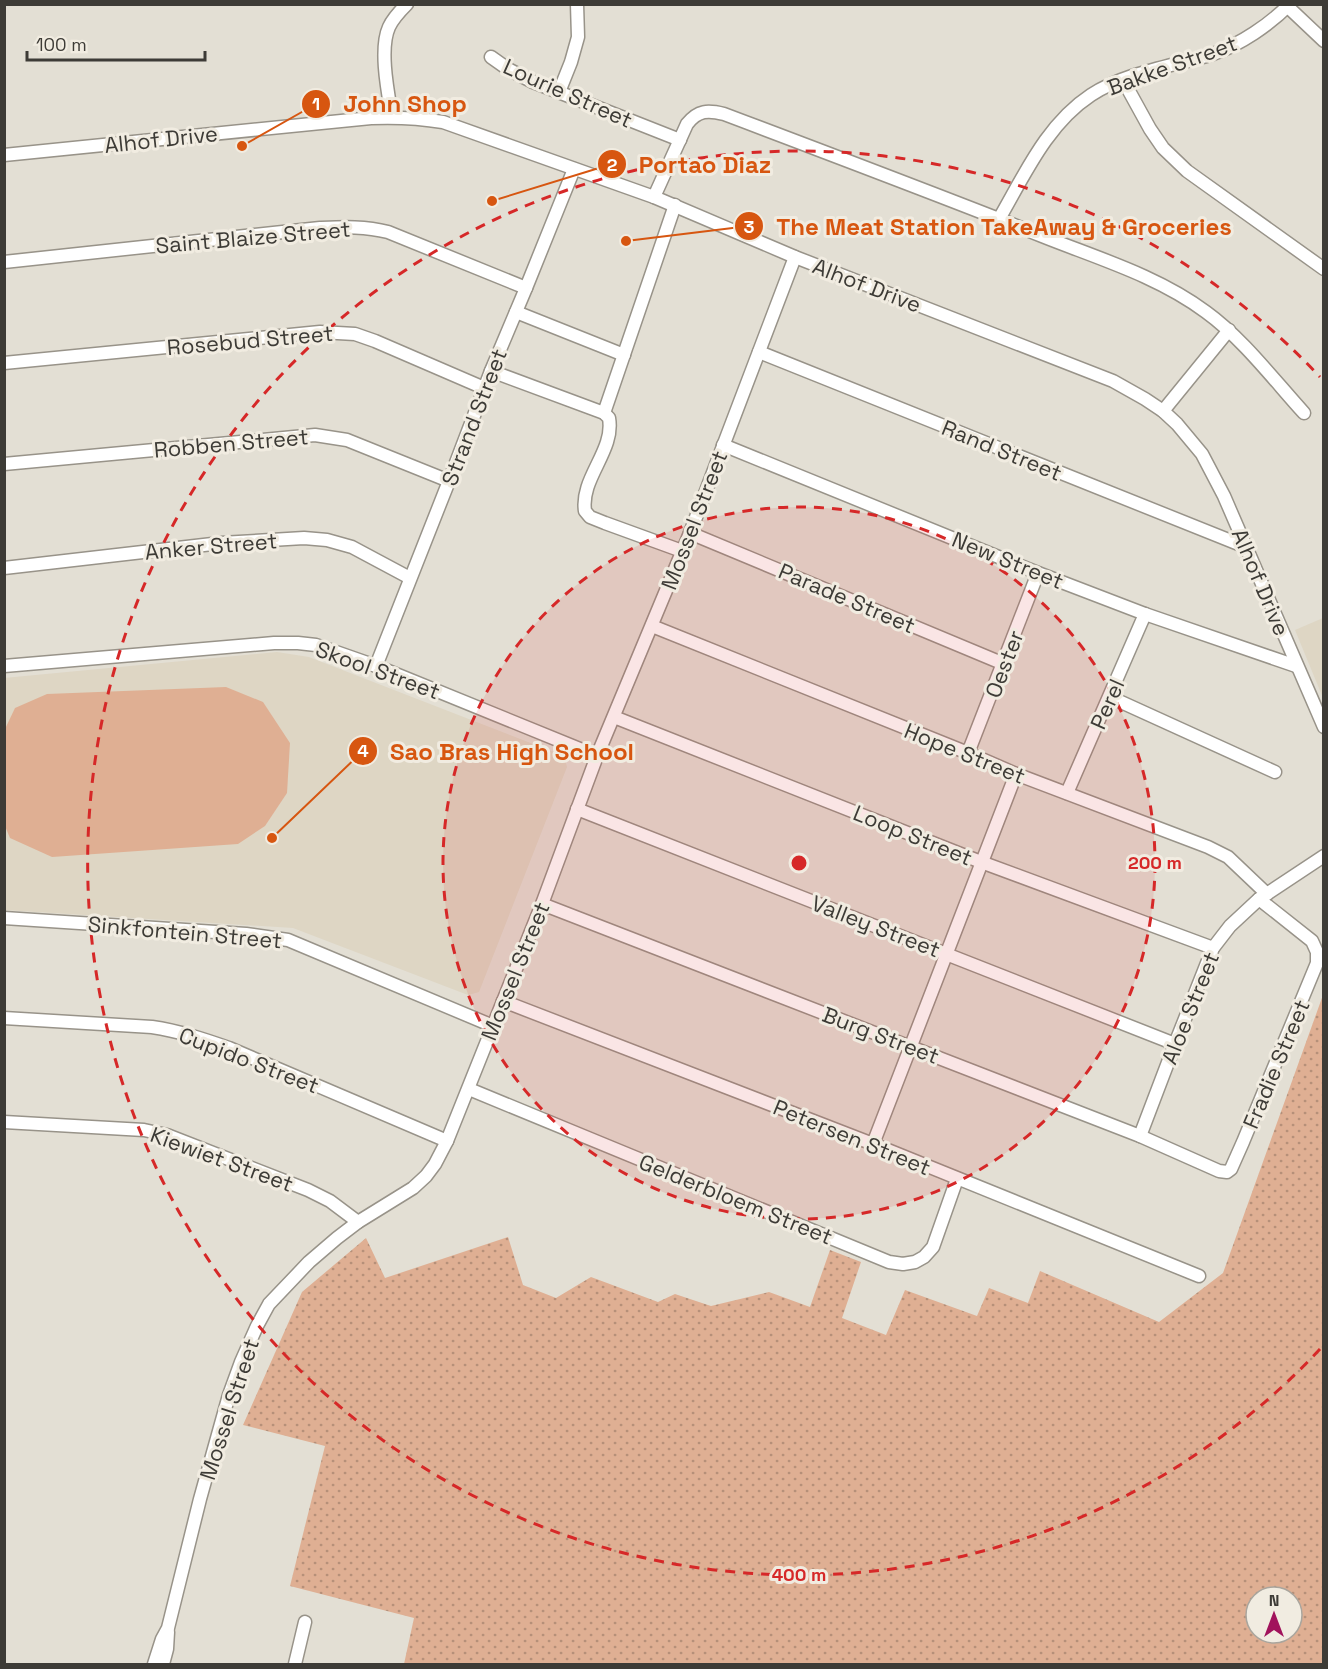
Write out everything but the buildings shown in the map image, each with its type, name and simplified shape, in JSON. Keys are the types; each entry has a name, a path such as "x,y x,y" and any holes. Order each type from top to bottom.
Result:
{"street":[{"path":"392,117 386,76 386,34 393,20 407,4"},
{"path":"559,92 578,37 577,4"},
{"path":"1288,6 1323,41"},
{"name":"Bakke Street","path":"999,219 1047,136 1069,113 1093,94 1123,80 1214,53 1266,25 1288,6"},
{"name":"Lourie Street","path":"491,57 508,69 559,92 680,140"},
{"path":"1123,80 1163,148 1187,171 1323,269"},
{"path":"654,197 687,124 692,118 701,112 711,110 724,114 999,219 1170,289 1206,311 1229,330 1304,413"},
{"name":"Alhof Drive","path":"4,155 392,117 421,118 443,122 675,205 795,257 1113,381 1163,411 1178,424 1202,454 1224,496 1323,727"},
{"name":"Strand Street","path":"376,666 484,388 574,169"},
{"path":"604,413 675,205"},
{"name":"Saint Blaize Street","path":"4,262 320,228 373,228 526,288"},
{"name":"Mossel Street","path":"168,1628 229,1395 241,1362 269,1304 309,1262 358,1222 413,1188 435,1164 447,1141 542,904 597,756 690,533 795,257"},
{"path":"516,312 624,355"},
{"path":"1163,411 1229,330"},
{"name":"Rosebud Street","path":"4,363 320,332 341,332 375,340 484,388"},
{"name":"Rand Street","path":"759,352 1246,547"},
{"path":"491,371 604,413 610,422 609,436 584,495 585,511 590,517 682,551"},
{"name":"Robben Street","path":"4,464 315,435 347,440 449,481"},
{"name":"New Street","path":"723,445 1038,573 1146,614 1296,666"},
{"name":"Parade Street","path":"690,533 1004,664"},
{"name":"Anker Street","path":"4,568 221,543 304,538 327,540 352,547 410,578"},
{"name":"Oester","path":"968,753 1038,573"},
{"name":"Perel","path":"1067,793 1146,614"},
{"name":"Hope Street","path":"652,626 1016,774 1208,847 1228,857 1263,897"},
{"name":"Skool Street","path":"4,666 203,649 298,643 316,645 376,666 597,756"},
{"path":"1110,698 1275,772"},
{"name":"Loop Street","path":"614,717 981,862 1213,948"},
{"path":"873,1144 1016,774"},
{"name":"Valley Street","path":"577,809 1174,1044"},
{"name":"Aloe Street","path":"1140,1136 1213,948 1230,926 1263,897 1323,856"},
{"name":"Fradie Street","path":"1219,1171 1227,1172 1231,1169 1317,963 1317,952 1312,941 1263,897"},
{"name":"Burg Street","path":"542,904 1140,1136 1219,1171"},
{"name":"Sinkfontein Street","path":"4,918 237,933 288,940 494,1026"},
{"name":"Petersen Street","path":"503,1001 873,1144 1199,1276"},
{"name":"Cupido Street","path":"4,1018 152,1027 195,1036 229,1048 447,1141"},
{"name":"Gelderbloem Street","path":"469,1089 889,1262 903,1264 915,1262 924,1257 933,1247 957,1179"},
{"name":"Kiewiet Street","path":"4,1122 144,1130 167,1135 308,1190 358,1222"},
{"path":"295,1665 305,1622"},
{"path":"154,1665 162,1638 168,1628"},
{"path":"163,1665 167,1649 168,1628"}],"shaded area":[{"path":"1323,618 1323,698 1295,630"},
{"path":"277,652 309,657 564,756 567,767 479,992 468,995 293,928 5,910 4,678"},
{"path":"226,687 263,702 290,743 287,793 265,826 238,844 52,857 10,838 5,826 5,729 15,708 47,694"},
{"path":"1323,995 1323,1664 404,1664 414,1618 290,1586 325,1446 243,1425 302,1292 366,1238 385,1278 508,1237 523,1285 556,1298 591,1277 658,1302 675,1294 711,1306 769,1292 810,1307 830,1250 861,1262 842,1318 886,1335 905,1290 977,1316 989,1288 1028,1303 1040,1271 1159,1322 1223,1273"}],"place":[{"name":"John Shop","path":"242,146"},
{"name":"Portao Diaz","path":"492,201"},
{"name":"The Meat Station TakeAway & Groceries","path":"626,241"},
{"name":"Sao Bras High School","path":"272,838"}]}
